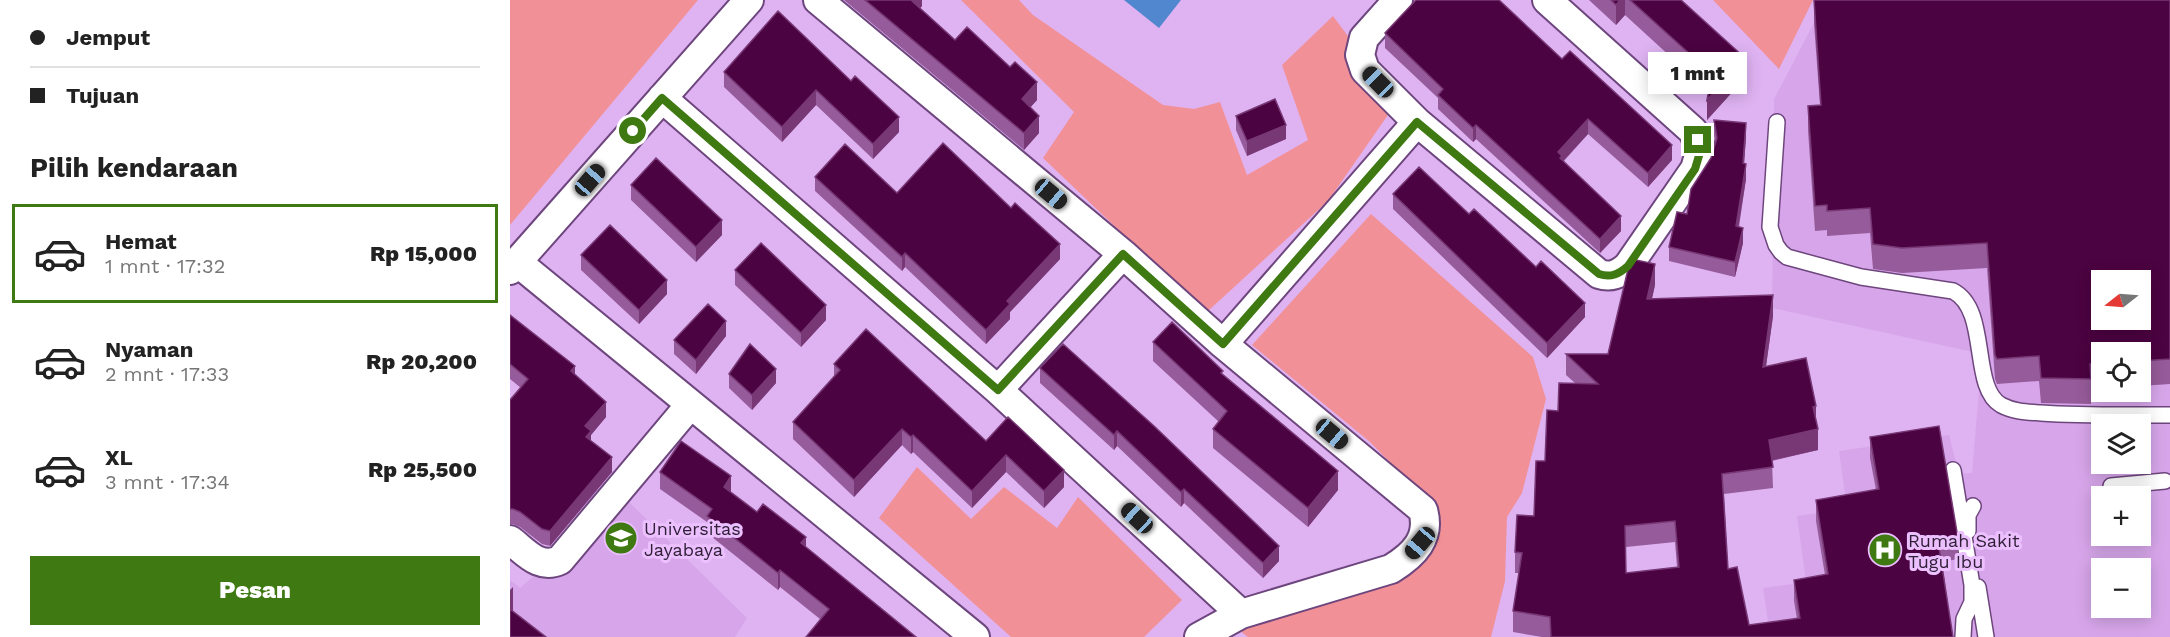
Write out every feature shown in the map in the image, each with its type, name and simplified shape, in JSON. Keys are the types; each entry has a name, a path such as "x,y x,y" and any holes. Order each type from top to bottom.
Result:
{"street":[{"path":"749,0 512,263 975,637"},
{"path":"818,0 1123,254 1223,344 1424,510 1426,530 1420,543 1411,554 1391,569 1241,614 1199,637"},
{"path":"1398,0 1364,38 1360,55 1365,70 1417,122 1599,274 1615,275 1628,266 1695,169 1701,149 1693,131 1547,0"},
{"path":"662,98 998,390 1241,614"},
{"path":"1223,344 1417,122"},
{"path":"998,390 1123,254"},
{"path":"510,540 538,562 550,565 560,560 690,405"}],"lane":[{"path":"1777,122 1770,227 1776,245 1787,257 1861,277 1958,293 1963,297 1971,312 1990,392 2000,405 2015,411 2073,416 2170,415"},
{"path":"1953,470 1972,585 1972,602 1964,619 1963,637"},
{"path":"2111,486 2165,481"},
{"path":"1973,506 1968,515 1967,527 1986,637"}],"shaded area":[{"path":"510,0 698,0 510,225"},
{"path":"961,0 1019,0 1033,15 1163,105 1194,109 1220,102 1247,175 1308,140 1282,65 1333,16 1397,102 1328,201 1208,311 1170,279 1043,158 1074,112"},
{"path":"1713,0 1813,0 1779,69"},
{"path":"1826,0 2170,0 2170,637 1757,637 1770,635 1763,588 1806,582 1797,516 1847,509 1839,451 1949,435 1959,474 1972,473 1982,354 1772,308 1774,99"},
{"path":"1371,214 1533,357 1546,399 1522,493 1507,517 1505,581 1491,637 1248,637 1235,627 1400,577 1418,491 1370,442 1252,345"},
{"path":"917,467 971,519 1004,487 1057,528 1078,497 1182,600 1144,637 1011,637 879,518"},
{"name":"Universitas Jayabaya","path":"624,497 747,618 735,637 510,637 510,580 520,588"}],"water":[{"path":"1124,0 1181,0 1159,28"}],"building":[{"path":"865,0 912,0 955,40 967,27 1010,67 1015,62 1037,82 1022,99 1039,116 1024,133"},
{"path":"1416,0 1499,0 1562,59 1570,51 1672,145 1648,173 1588,119 1558,152 1562,156 1560,158 1621,216 1600,239 1476,125 1473,128 1438,95 1443,89 1385,33"},
{"path":"1630,0 1681,0 1745,58 1707,100 1712,74"},
{"path":"1814,0 2170,0 2170,359 2151,360 2151,342 2091,342 2091,379 2041,378 2039,356 1997,359 1987,243 1902,248 1873,244 1870,208 1827,211 1827,205 1815,206 1808,106 1821,105"},
{"path":"778,11 851,81 855,76 899,117 873,144 816,90 782,127 724,72"},
{"path":"1275,99 1286,125 1247,141 1236,116"},
{"path":"1714,120 1746,123 1743,163 1746,164 1736,226 1743,228 1735,262 1669,247 1677,212 1687,214 1691,189 1711,158 1717,138"},
{"path":"943,143 1011,208 1015,203 1060,244 1007,301 1010,304 986,330 905,253 902,257 815,177 845,144 897,193"},
{"path":"656,158 722,220 696,247 631,185"},
{"path":"1419,167 1469,214 1474,209 1536,267 1541,261 1585,303 1547,343 1393,194"},
{"path":"610,225 667,280 639,310 581,255"},
{"path":"761,243 826,305 801,333 735,270"},
{"path":"1636,260 1655,264 1647,299 1773,295 1763,367 1806,358 1816,406 1813,407 1818,429 1769,440 1773,467 1722,474 1728,569 1737,567 1749,625 1800,618 1794,580 1828,574 1816,500 1879,489 1870,437 1939,426 1958,538 1938,541 1953,637 1551,637 1550,617 1513,611 1522,553 1515,552 1517,515 1534,516 1536,461 1545,461 1547,410 1558,411 1559,383 1598,384 1566,354 1608,354 1629,265","holes":["1675,521 1679,567 1626,573 1625,526"]},
{"path":"708,304 726,321 696,360 674,340"},
{"path":"510,315 575,366 571,371 606,402 585,426 591,431 586,437 612,457 550,531 542,529 520,512 510,509 510,400 528,379 510,364"},
{"path":"1172,322 1223,371 1221,373 1338,471 1308,508 1213,429 1227,411 1153,342"},
{"path":"866,329 986,441 1008,417 1064,470 1044,491 1006,455 972,491 913,435 911,437 902,429 854,480 793,422 840,370 834,364"},
{"path":"750,344 776,369 752,395 729,374"},
{"path":"1063,344 1154,426 1279,546 1263,563 1184,489 1181,492 1117,431 1114,435 1040,368"},
{"path":"681,441 731,476 724,487 757,512 763,504 806,537 801,543 916,637 806,637 829,609 780,570 778,573 707,516 712,509 660,472"},
{"path":"510,609 546,637 510,637"}],"place":[{"name":"Universitas Jayabaya","path":"621,538"},
{"name":"Rumah Sakit Tugu Ibu","path":"1885,550"}],"route":[{"path":"633,131 662,98 998,390 1123,254 1223,344 1417,122 1599,274 1605,276 1615,275 1628,266 1695,169 1700,159 1701,149 1698,140"}]}
